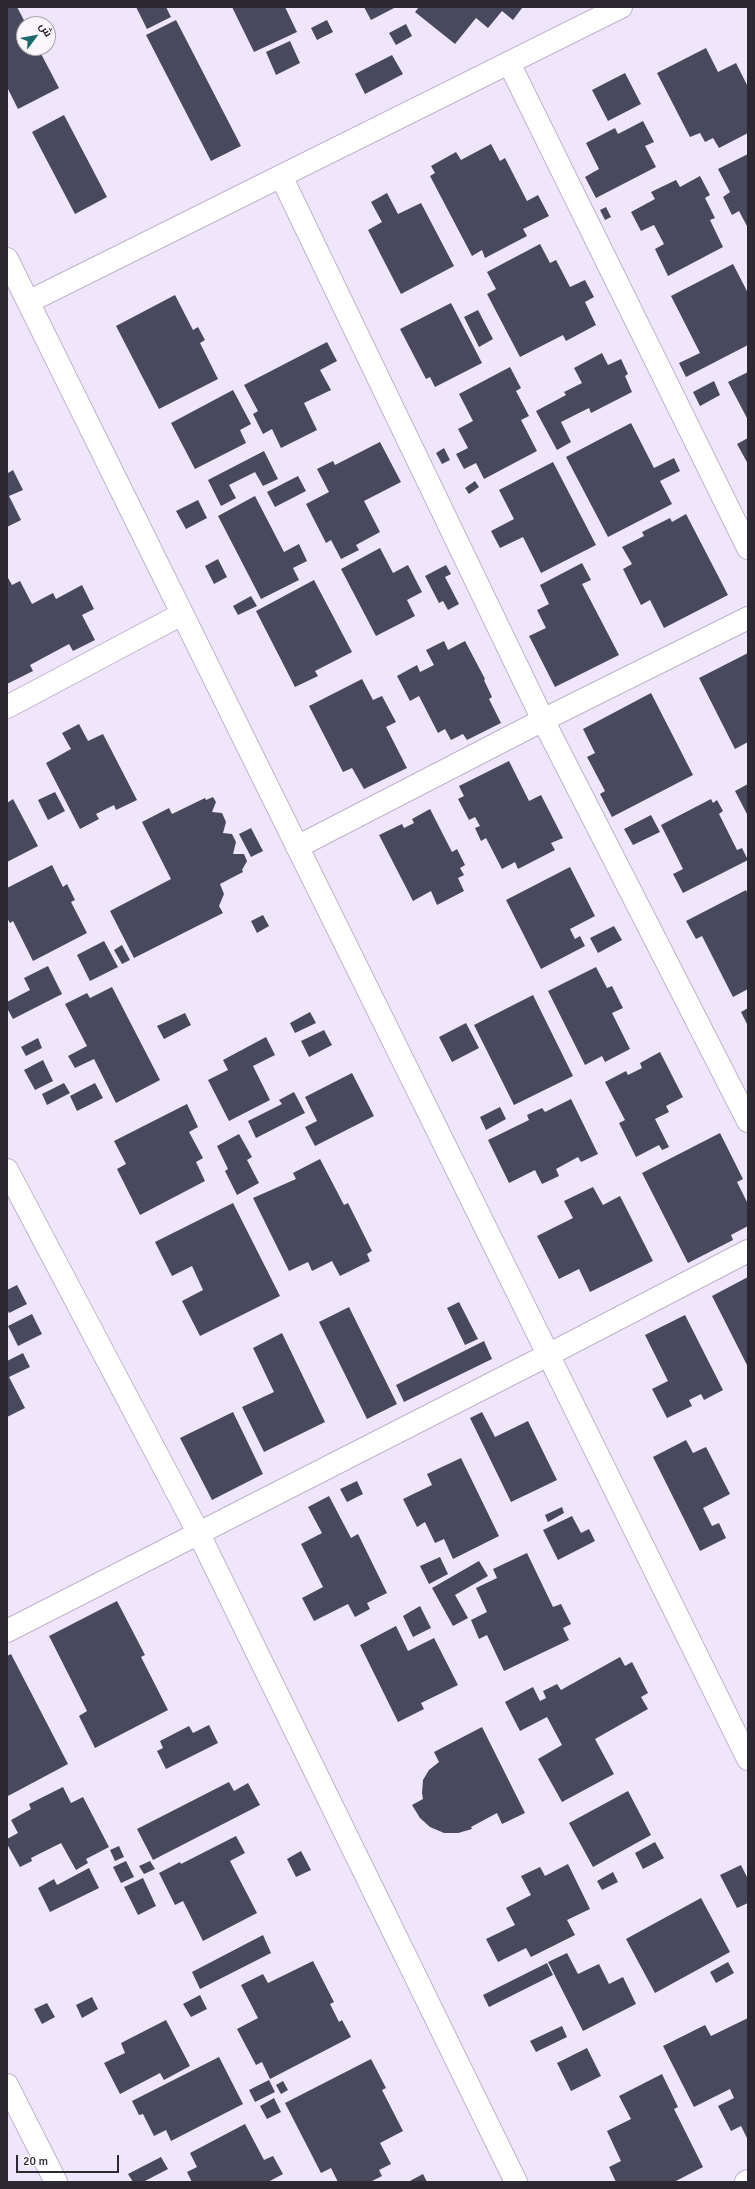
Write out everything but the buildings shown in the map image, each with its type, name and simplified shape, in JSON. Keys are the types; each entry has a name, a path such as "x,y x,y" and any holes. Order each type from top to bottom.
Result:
{"street":[{"path":"28,302 621,7"},
{"path":"509,63 748,548"},
{"path":"281,176 543,720 748,1121"},
{"path":"7,259 748,1759"},
{"path":"7,707 182,614"},
{"path":"297,847 543,720 748,618"},
{"path":"7,1170 198,1532 516,2182"},
{"path":"7,1631 198,1532 548,1355 748,1251"},
{"path":"7,2085 56,2182"}]}
